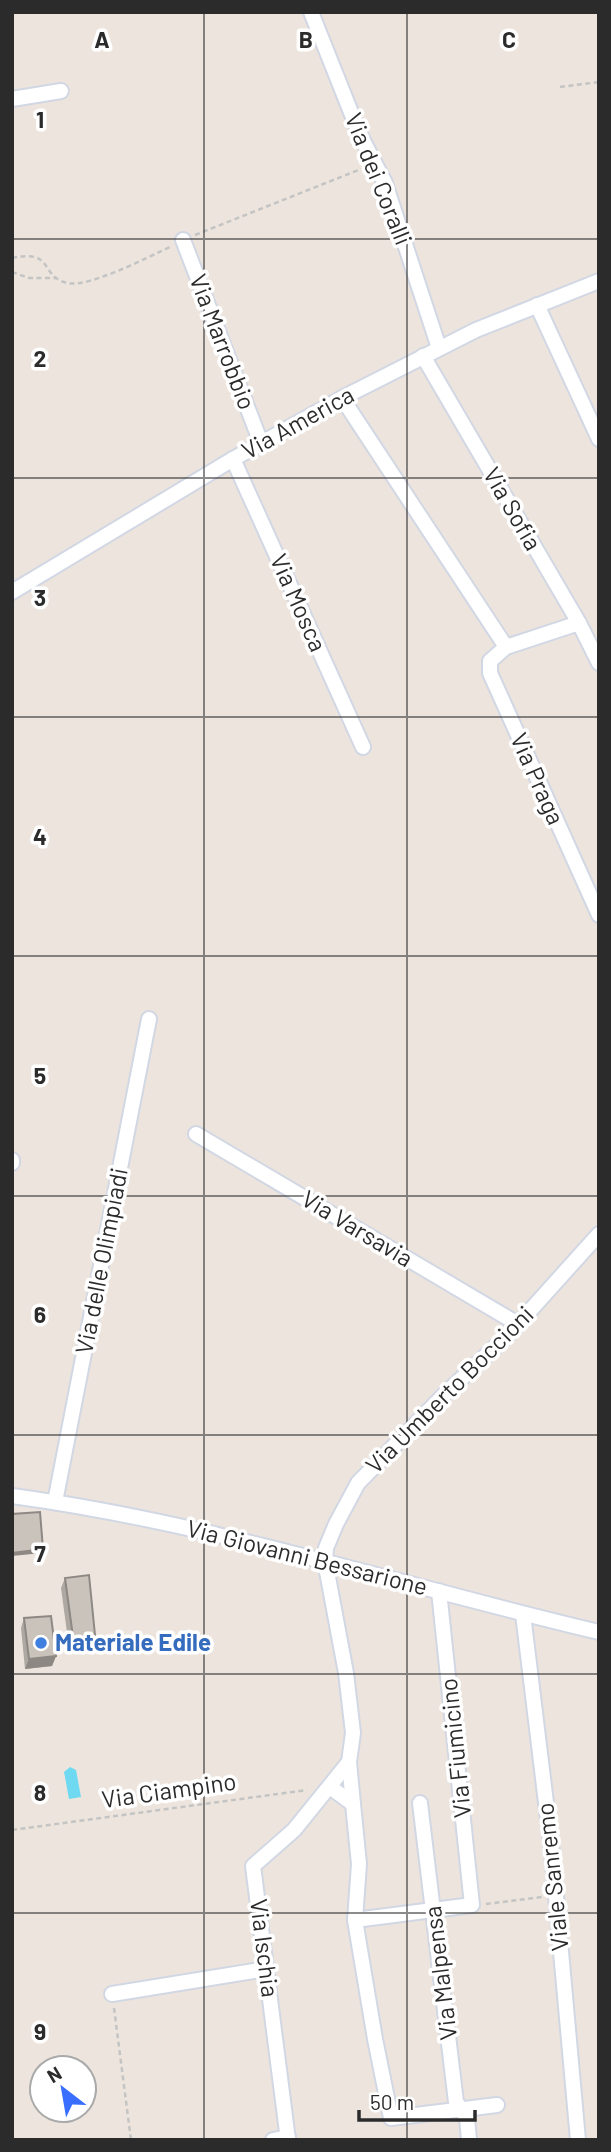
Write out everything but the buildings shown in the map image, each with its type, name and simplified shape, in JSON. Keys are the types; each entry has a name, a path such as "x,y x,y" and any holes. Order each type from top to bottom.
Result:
{"street":[{"name":"Via dei Coralli","path":"311,12 360,135 385,183 439,348"},
{"path":"12,99 61,91"},
{"name":"Via Marrobbio","path":"183,240 261,443"},
{"name":"Via America","path":"12,592 233,459 342,398 476,330 599,281"},
{"path":"537,305 599,439"},
{"name":"Via Sofia","path":"423,356 579,623 599,663"},
{"path":"342,398 506,647 579,623"},
{"name":"Via Mosca","path":"233,459 363,747"},
{"name":"Via Praga","path":"506,647 491,661 489,673 599,915"},
{"name":"Via delle Olimpiadi","path":"55,1502 149,1019"},
{"name":"Via Varsavia","path":"196,1134 518,1324"},
{"name":"Via Umberto Boccioni","path":"325,1561 326,1548 336,1524 358,1483 444,1394 518,1324 599,1234"},
{"name":"Via Giovanni Bessarione","path":"12,1496 192,1528 599,1632"},
{"path":"325,1561 346,1673 353,1732 349,1762 359,1864 355,1920 391,2118 497,2105"},
{"name":"Via Fiumicino","path":"439,1591 472,1905"},
{"name":"Viale Sanremo","path":"523,1614 556,1895 579,2140"},
{"path":"349,1762 330,1787 353,1804"},
{"name":"Via Ischia","path":"283,2139 254,1866 294,1830 330,1787"},
{"name":"Via Malpensa","path":"420,1802 456,2102 467,2118 469,2140"},
{"path":"355,1920 472,1905"},
{"path":"112,1994 266,1969"}],"path":[{"path":"560,87 599,82"},
{"path":"12,272 29,278 56,278"},
{"name":"Via Ciampino","path":"12,1830 330,1787"},
{"path":"472,1905 556,1895"},
{"path":"112,1994 131,2140"}],"water":[{"path":"70,1767 76,1770 81,1797 69,1799 64,1772"}],"place":[{"name":"Materiale Edile","path":"41,1643"}]}
